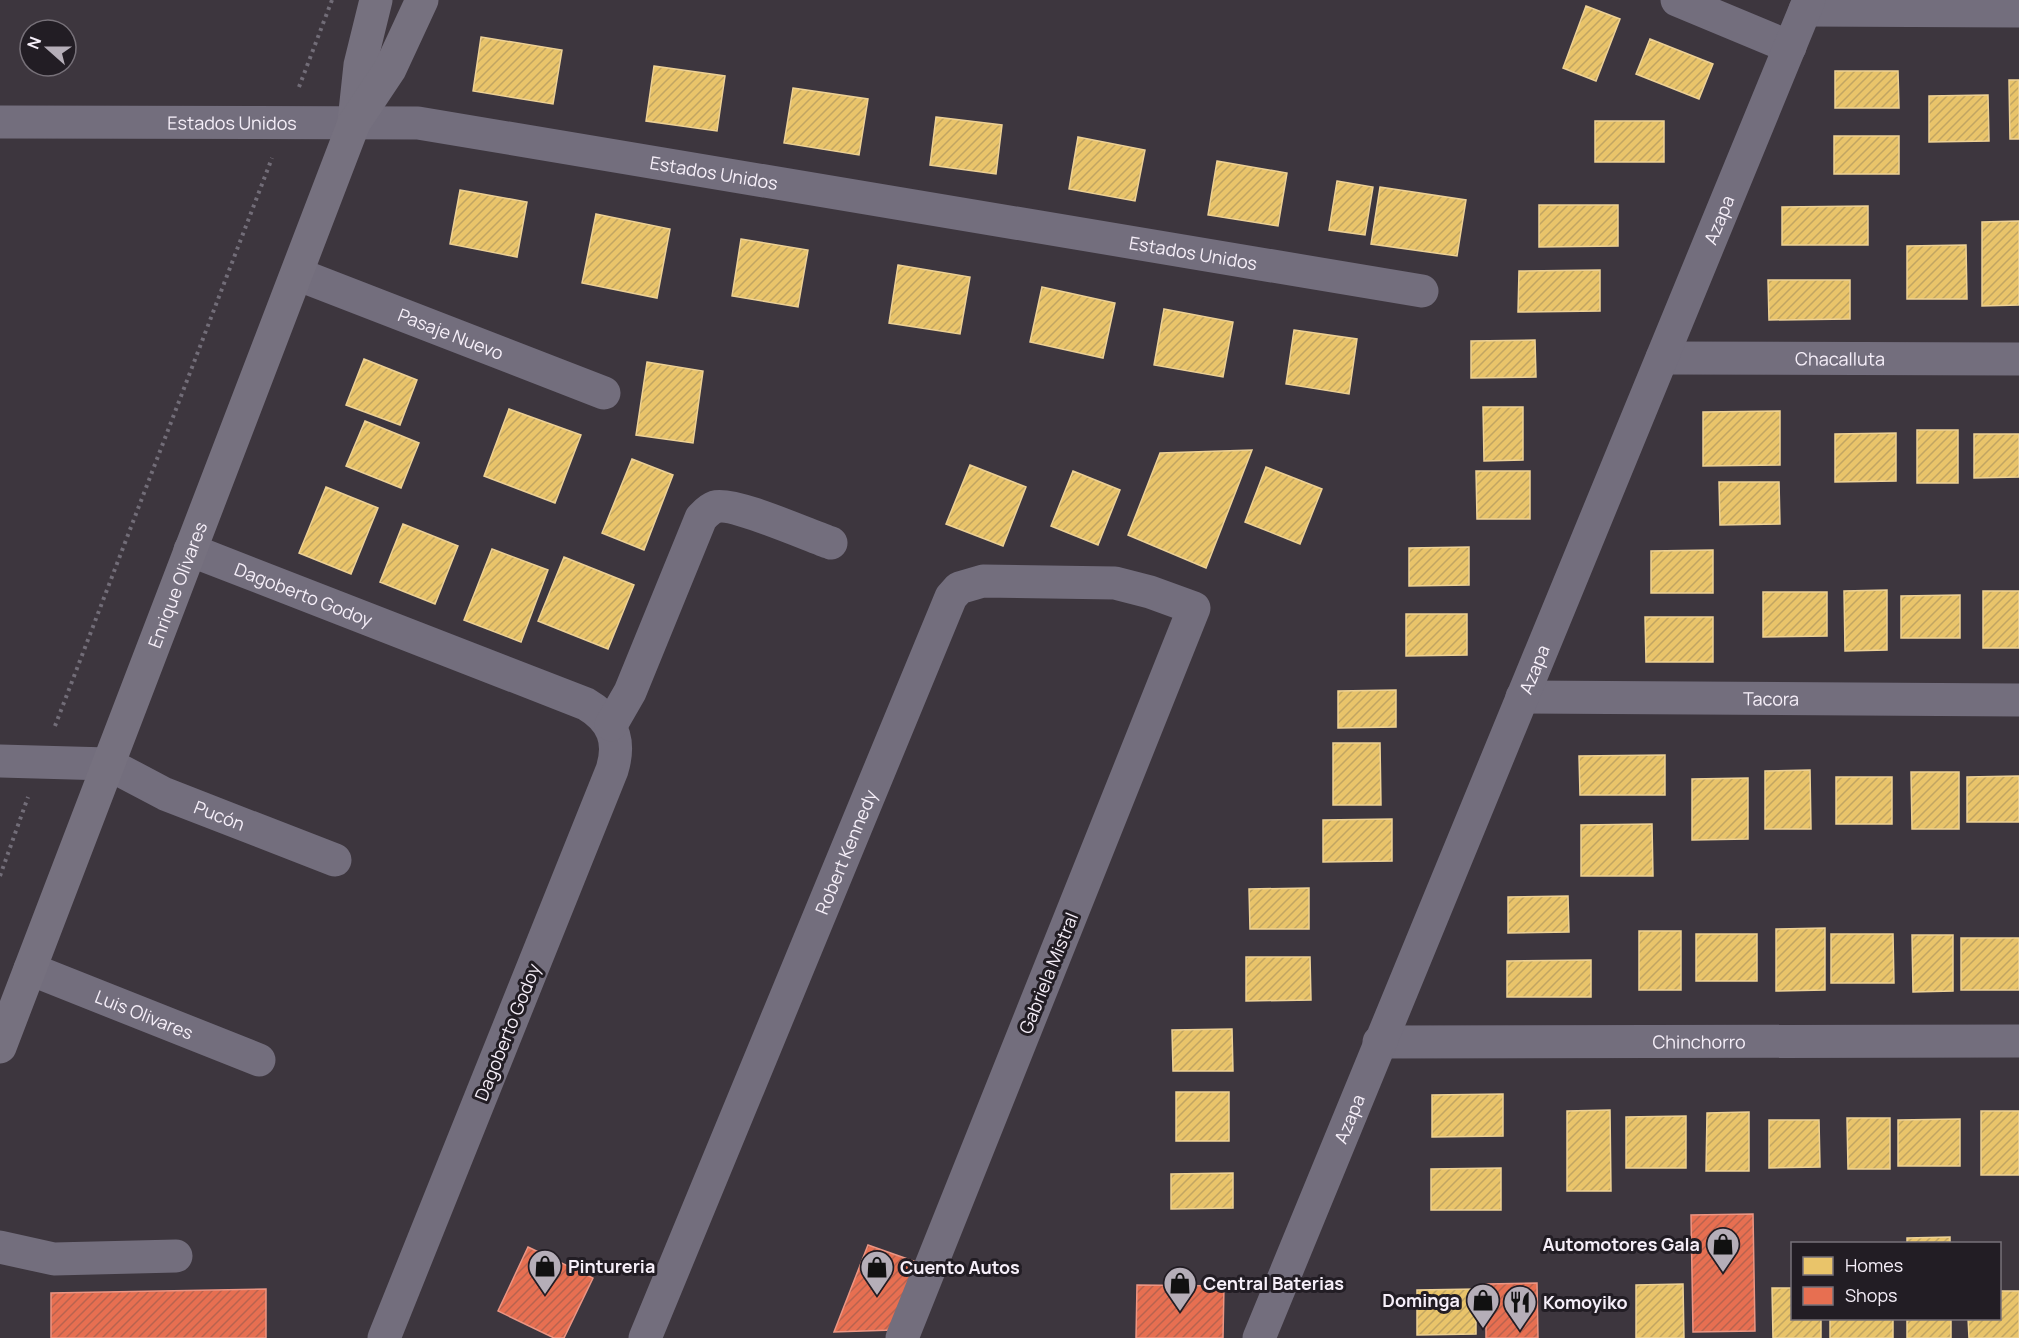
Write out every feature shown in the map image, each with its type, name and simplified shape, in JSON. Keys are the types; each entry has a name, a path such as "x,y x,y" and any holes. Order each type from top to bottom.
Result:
{"main road":[{"name":"Enrique Olivares","path":"354,123 360,65 376,0"},
{"name":"Enrique Olivares","path":"0,1047 354,123 390,69 422,0"}],"street":[{"path":"1677,0 1790,47"},
{"path":"1807,5 2019,11"},
{"name":"Azapa","path":"1259,1338 1807,5"},
{"name":"Estados Unidos","path":"0,122 418,123 1422,291"},
{"name":"Pasaje Nuevo","path":"297,274 604,393"},
{"name":"Chacalluta","path":"1662,358 2019,359"},
{"path":"610,725 630,693 701,519 707,512 715,507 732,507 831,543"},
{"name":"Dagoberto Godoy","path":"190,550 586,704 600,712 610,725 616,739 617,755 612,770 384,1338"},
{"name":"Robert Kennedy","path":"645,1338 951,597 959,588 983,582 1115,583 1150,592 1194,608"},
{"name":"Gabriela Mistral","path":"902,1338 1194,608"},
{"name":"Tacora","path":"1522,697 2019,700"},
{"path":"0,761 108,764"},
{"name":"Pucón","path":"108,764 165,794 335,860"},
{"name":"Luis Olivares","path":"30,969 258,1060"},
{"name":"Chinchorro","path":"1379,1042 2019,1041"},
{"path":"0,1247 54,1259 176,1256"}],"path":[{"path":"0,876 332,0"}],"building: Homes":[{"path":"1586,6 1620,19 1596,81 1563,68"},
{"path":"481,37 562,50 553,104 473,91"},
{"path":"1650,39 1713,64 1699,99 1636,74"},
{"path":"654,66 725,76 717,131 646,121"},
{"path":"1835,71 1898,71 1899,108 1835,108"},
{"path":"2009,80 2019,80 2019,139 2010,139"},
{"path":"793,88 868,99 859,155 784,143"},
{"path":"1988,95 1989,141 1929,142 1929,96"},
{"path":"936,117 1002,125 996,174 930,165"},
{"path":"1595,121 1664,121 1664,162 1595,162"},
{"path":"1834,136 1899,136 1899,174 1834,174"},
{"path":"1078,137 1145,150 1135,201 1069,189"},
{"path":"1217,161 1287,173 1278,226 1208,215"},
{"path":"1337,181 1373,187 1365,235 1329,230"},
{"path":"1380,187 1466,200 1457,256 1371,244"},
{"path":"460,190 527,202 517,257 450,244"},
{"path":"1539,205 1618,205 1618,246 1539,247"},
{"path":"1868,206 1868,245 1782,245 1782,207"},
{"path":"596,214 670,229 657,298 582,283"},
{"path":"2019,221 2019,305 1982,306 1982,222"},
{"path":"741,239 808,250 798,307 732,296"},
{"path":"1966,245 1967,299 1907,299 1907,246"},
{"path":"898,265 970,277 960,334 889,323"},
{"path":"1600,270 1600,311 1518,312 1519,271"},
{"path":"1768,280 1850,280 1850,319 1769,320"},
{"path":"1042,287 1115,303 1103,358 1030,342"},
{"path":"1164,309 1233,322 1223,377 1154,365"},
{"path":"1294,330 1357,339 1349,394 1286,384"},
{"path":"1535,340 1536,377 1471,378 1471,341"},
{"path":"364,359 417,380 400,425 346,405"},
{"path":"647,362 703,371 693,443 636,435"},
{"path":"1483,407 1523,407 1523,460 1484,461"},
{"path":"509,409 581,435 555,503 484,476"},
{"path":"1780,411 1780,465 1703,466 1703,412"},
{"path":"365,421 419,443 401,488 346,466"},
{"path":"1917,430 1958,430 1958,483 1917,483"},
{"path":"1896,433 1896,481 1835,482 1835,434"},
{"path":"1974,434 2019,434 2019,477 1974,478"},
{"path":"1252,450 1206,568 1128,535 1160,453"},
{"path":"632,459 673,475 644,550 602,533"},
{"path":"970,465 1026,487 1003,546 946,524"},
{"path":"1266,467 1322,489 1300,544 1245,522"},
{"path":"1073,471 1120,490 1098,545 1051,526"},
{"path":"1476,471 1530,471 1530,519 1477,519"},
{"path":"1719,482 1779,482 1780,524 1720,525"},
{"path":"326,487 378,508 351,574 299,553"},
{"path":"403,524 458,546 435,604 380,582"},
{"path":"1469,547 1469,585 1409,586 1409,548"},
{"path":"492,549 548,570 521,642 464,620"},
{"path":"1713,550 1713,593 1651,593 1651,551"},
{"path":"564,557 634,585 608,649 538,621"},
{"path":"1887,590 1887,650 1845,651 1844,591"},
{"path":"1983,591 2019,591 2019,648 1983,648"},
{"path":"1763,592 1827,592 1827,636 1763,637"},
{"path":"1960,595 1960,638 1901,638 1901,596"},
{"path":"1406,614 1467,614 1467,655 1406,656"},
{"path":"1645,617 1713,617 1713,662 1646,662"},
{"path":"1396,690 1396,727 1338,728 1338,691"},
{"path":"1333,743 1380,743 1381,805 1333,805"},
{"path":"1665,755 1665,795 1580,795 1579,756"},
{"path":"1810,770 1811,829 1765,829 1765,771"},
{"path":"1911,772 1959,772 1959,829 1912,829"},
{"path":"2019,776 2019,822 1967,822 1967,777"},
{"path":"1836,777 1892,777 1892,824 1836,824"},
{"path":"1748,778 1748,839 1692,840 1692,779"},
{"path":"1392,819 1392,861 1323,862 1323,820"},
{"path":"1652,824 1653,876 1581,876 1581,825"},
{"path":"1309,888 1309,929 1250,929 1249,889"},
{"path":"1568,896 1569,932 1508,933 1508,897"},
{"path":"1825,928 1825,990 1776,991 1776,929"},
{"path":"1639,931 1681,931 1681,990 1639,990"},
{"path":"1696,934 1757,934 1757,981 1696,981"},
{"path":"1831,934 1893,934 1894,983 1831,983"},
{"path":"1912,935 1953,935 1953,991 1913,992"},
{"path":"1961,938 2019,938 2019,990 1961,990"},
{"path":"1246,957 1310,957 1311,1000 1246,1001"},
{"path":"1591,960 1591,997 1507,997 1507,961"},
{"path":"1232,1029 1233,1071 1173,1071 1172,1030"},
{"path":"1176,1092 1229,1092 1229,1141 1176,1141"},
{"path":"1503,1094 1503,1136 1432,1137 1432,1095"},
{"path":"1610,1110 1611,1191 1567,1191 1567,1111"},
{"path":"1981,1111 2019,1111 2019,1175 1981,1175"},
{"path":"1749,1112 1749,1171 1706,1171 1707,1113"},
{"path":"1686,1116 1686,1168 1626,1168 1626,1117"},
{"path":"1847,1118 1890,1118 1890,1169 1848,1169"},
{"path":"1960,1119 1960,1166 1898,1166 1898,1120"},
{"path":"1769,1120 1819,1120 1820,1167 1769,1168"},
{"path":"1501,1168 1501,1210 1431,1210 1431,1169"},
{"path":"1233,1173 1233,1208 1171,1209 1171,1174"},
{"path":"1950,1237 1950,1242 1907,1242 1907,1238"},
{"path":"1683,1284 1684,1338 1636,1338 1636,1285"},
{"path":"1772,1288 1791,1288 1791,1320 1821,1320 1821,1338 1773,1338"},
{"path":"1476,1289 1476,1334 1417,1335 1417,1290"},
{"path":"2001,1291 2019,1291 2019,1338 1969,1338 1968,1320 2001,1320"},
{"path":"1830,1320 1893,1320 1893,1338 1830,1338"},
{"path":"1907,1320 1951,1320 1951,1338 1907,1338"}],"building: Shops":[{"name":"Automotores Gala","path":"1753,1214 1755,1331 1693,1332 1691,1215"},
{"name":"Cuento Autos","path":"868,1245 919,1263 893,1330 834,1332"},
{"name":"Pintureria","path":"528,1247 593,1278 564,1338 554,1338 498,1311"},
{"path":"1537,1283 1538,1338 1486,1338 1486,1284"},
{"name":"Central Baterias","path":"1137,1285 1224,1286 1223,1338 1136,1338"},
{"path":"266,1289 266,1338 51,1338 51,1293"}],"place":[{"name":"Automotores Gala","path":"1723,1273"},
{"name":"Pintureria","path":"545,1295"},
{"name":"Cuento Autos","path":"877,1296"},
{"name":"Central Baterias","path":"1180,1312"},
{"name":"Dominga","path":"1483,1329"},
{"name":"Komoyiko","path":"1520,1331"}]}
